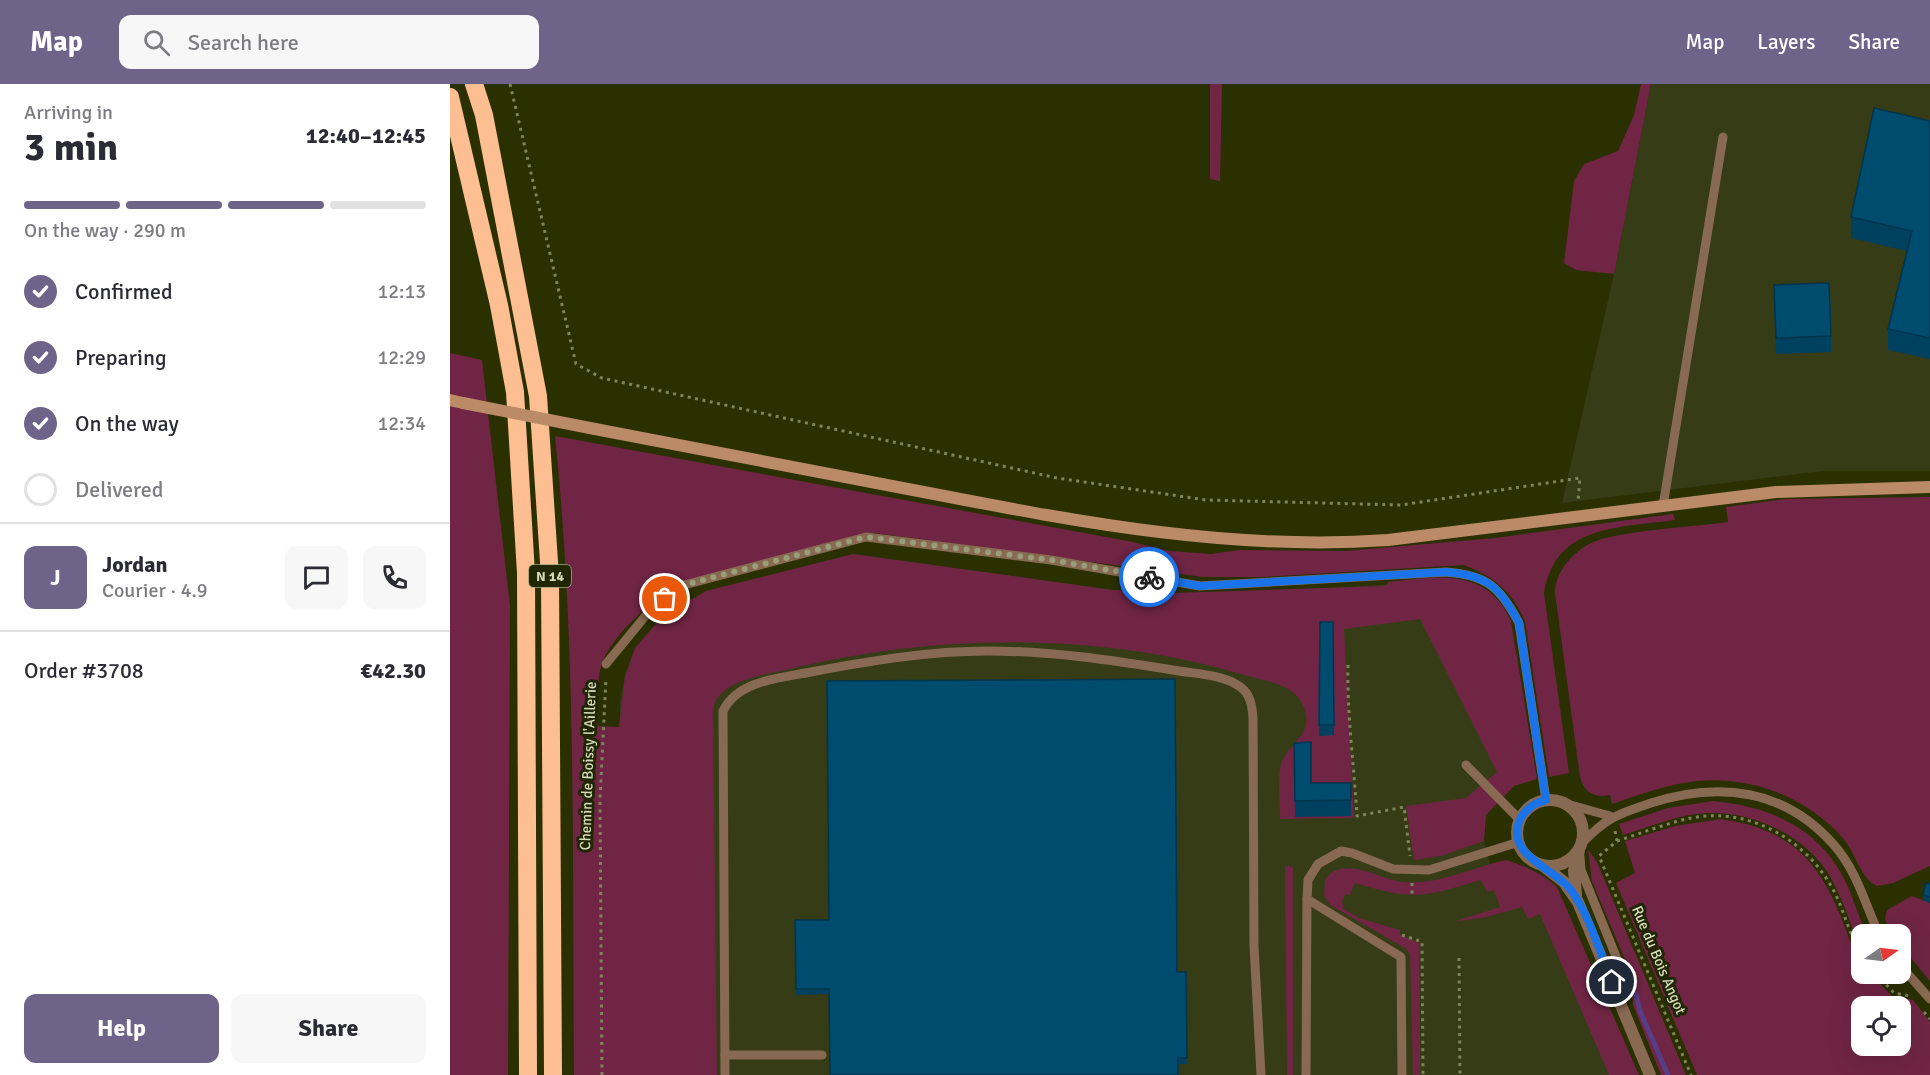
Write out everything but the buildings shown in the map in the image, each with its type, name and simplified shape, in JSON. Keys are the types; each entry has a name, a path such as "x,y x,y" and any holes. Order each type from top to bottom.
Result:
{"highway":[{"name":"N 14","path":"474,84 484,115 538,396 550,577 554,1075"},
{"name":"N 14","path":"450,99 458,121 499,305 515,392 526,573 528,1075"}],"main road":[{"path":"456,401 1084,524 1196,537 1345,543 1800,490 1930,487"}],"street":[{"path":"1578,902 1574,872 1584,832 1581,821 1567,804 1546,800 1530,807 1520,820 1519,842 1527,856 1564,882 1578,902 1650,1075"},
{"path":"1542,865 1564,863 1581,846"}],"lane":[{"path":"1662,506 1723,137"},
{"name":"Chemin de Boissy l'Aillerie","path":"606,664 646,614 684,585 866,537 1051,560 1200,586 1446,572 1469,574 1486,581 1506,598 1519,623 1546,800"},
{"path":"725,1075 723,711 727,703 737,694 761,682 889,658 987,651 1038,652 1108,659 1214,677 1238,685 1246,692 1252,703 1253,718 1255,957 1261,1075"},
{"path":"1466,765 1520,820"},
{"path":"1620,1003 1621,969 1581,870 1581,846 1610,816 1680,794 1699,791 1735,792 1770,801 1807,820 1836,847 1856,877 1875,924"},
{"path":"1567,804 1610,816"},
{"path":"1306,1075 1308,880 1318,864 1341,852 1352,853 1393,869 1429,870 1519,842"},
{"path":"1307,899 1401,957 1402,1075"},
{"path":"1911,977 1930,999"},
{"path":"725,1055 822,1054"}],"path":[{"path":"510,84 576,364 602,378 1057,478 1206,500 1401,505 1580,478 1576,516"},
{"name":"Chemin de Boissy l'Aillerie","path":"602,1075 600,799 606,664"},
{"path":"1348,665 1348,726 1352,739 1357,816 1404,807 1410,858"},
{"path":"1614,829 1617,841 1693,818 1734,818 1754,822 1778,833 1812,858 1830,883 1851,936"},
{"name":"Rue du Bois Angot","path":"1617,841 1599,856 1690,1075"},
{"path":"1412,883 1412,896"},
{"path":"1402,935 1422,942 1423,1075"},
{"path":"1460,958 1460,1075"},
{"path":"1885,984 1894,993 1913,997"},
{"path":"1918,1004 1930,1018"}],"shaded area":[{"path":"1210,84 1222,84 1220,181 1210,179"},
{"path":"1641,84 1651,84 1614,274 1576,270 1564,263 1574,181 1584,164 1618,151 1634,115"},
{"path":"1651,84 1930,84 1930,471 1823,471 1562,503 1614,274"},
{"path":"450,353 482,360 510,606 508,1075 450,1075"},
{"path":"555,436 1128,541 1170,551 1211,554 1239,550 1345,551 1495,538 1673,514 1675,520 1612,528 1593,534 1576,542 1561,554 1551,570 1544,593 1569,773 1549,777 1525,621 1514,601 1501,586 1484,574 1463,565 1263,577 1203,577 875,533 680,582 634,619 606,654 598,680 597,726 619,727 625,676 635,648 663,616 706,591 853,554 1113,590 1174,593 1382,586 1387,585 1388,582 1425,578 1459,579 1474,583 1489,591 1501,604 1511,621 1537,779 1514,786 1486,815 1484,841 1441,856 1414,860 1406,806 1466,798 1497,772 1420,619 1344,629 1354,818 1280,819 1281,764 1305,729 1305,711 1300,700 1290,690 1277,684 1191,661 1134,651 1075,645 1017,642 958,644 900,649 842,658 753,677 723,692 713,709 717,1075 574,1075 570,675 567,595"},
{"path":"1930,497 1930,866 1893,883 1877,886 1866,877 1847,843 1828,823 1795,800 1757,786 1717,780 1686,782 1612,804 1610,795 1595,795 1584,787 1580,777 1555,593 1558,578 1572,557 1591,543 1620,535 1728,522 1726,507 1786,499"},
{"path":"853,554 1113,590 1174,593 1280,591 1411,583 1514,786 1486,815 1484,841 1492,871 1546,892 1623,1075 618,1075 620,701 625,676 635,648 663,616 706,592"},
{"path":"1713,801 1752,808 1787,821 1818,843 1831,858 1842,875 1862,924 1851,924 1831,878 1809,850 1778,829 1761,822 1725,814 1696,814 1665,821 1623,835 1619,824 1668,808"},
{"path":"1721,819 1747,824 1769,832 1788,843 1817,871 1838,911 1851,942 1851,984 1880,984 1892,996 1851,996 1851,1056 1911,1056 1911,1000 1913,1000 1930,1022 1930,1075 1697,1075 1616,883 1635,873 1625,841 1675,826"},
{"path":"1588,849 1597,862 1686,1075 1661,1075 1633,1005 1631,974 1592,881"},
{"path":"1506,860 1533,870 1557,887 1639,1075 1609,1075 1540,914 1528,919 1522,907 1487,917 1453,922 1500,907 1494,890 1487,892 1481,880 1418,895 1391,893 1355,883 1350,895 1345,894 1342,902 1344,909 1359,918 1400,930 1400,935 1419,943 1420,1075 1413,1075 1410,954 1405,948 1330,905 1324,895 1325,880 1332,872 1351,868 1402,882 1428,881"},
{"path":"1288,865 1293,868 1293,1075 1287,1075 1285,867"},
{"path":"1912,896 1930,903 1930,981 1911,958 1911,924 1887,924 1885,919 1887,910"}],"waterway":[{"path":"1636,994 1640,1011 1668,1075"}],"way so far":[{"path":"665,599 684,585 866,537 915,545 1051,560 1149,577"}],"route":[{"path":"1149,577 1200,586 1446,572 1469,574 1486,581 1506,598 1519,623 1546,800 1535,804 1522,815 1517,837 1527,856 1556,874 1575,896 1612,982"}]}
